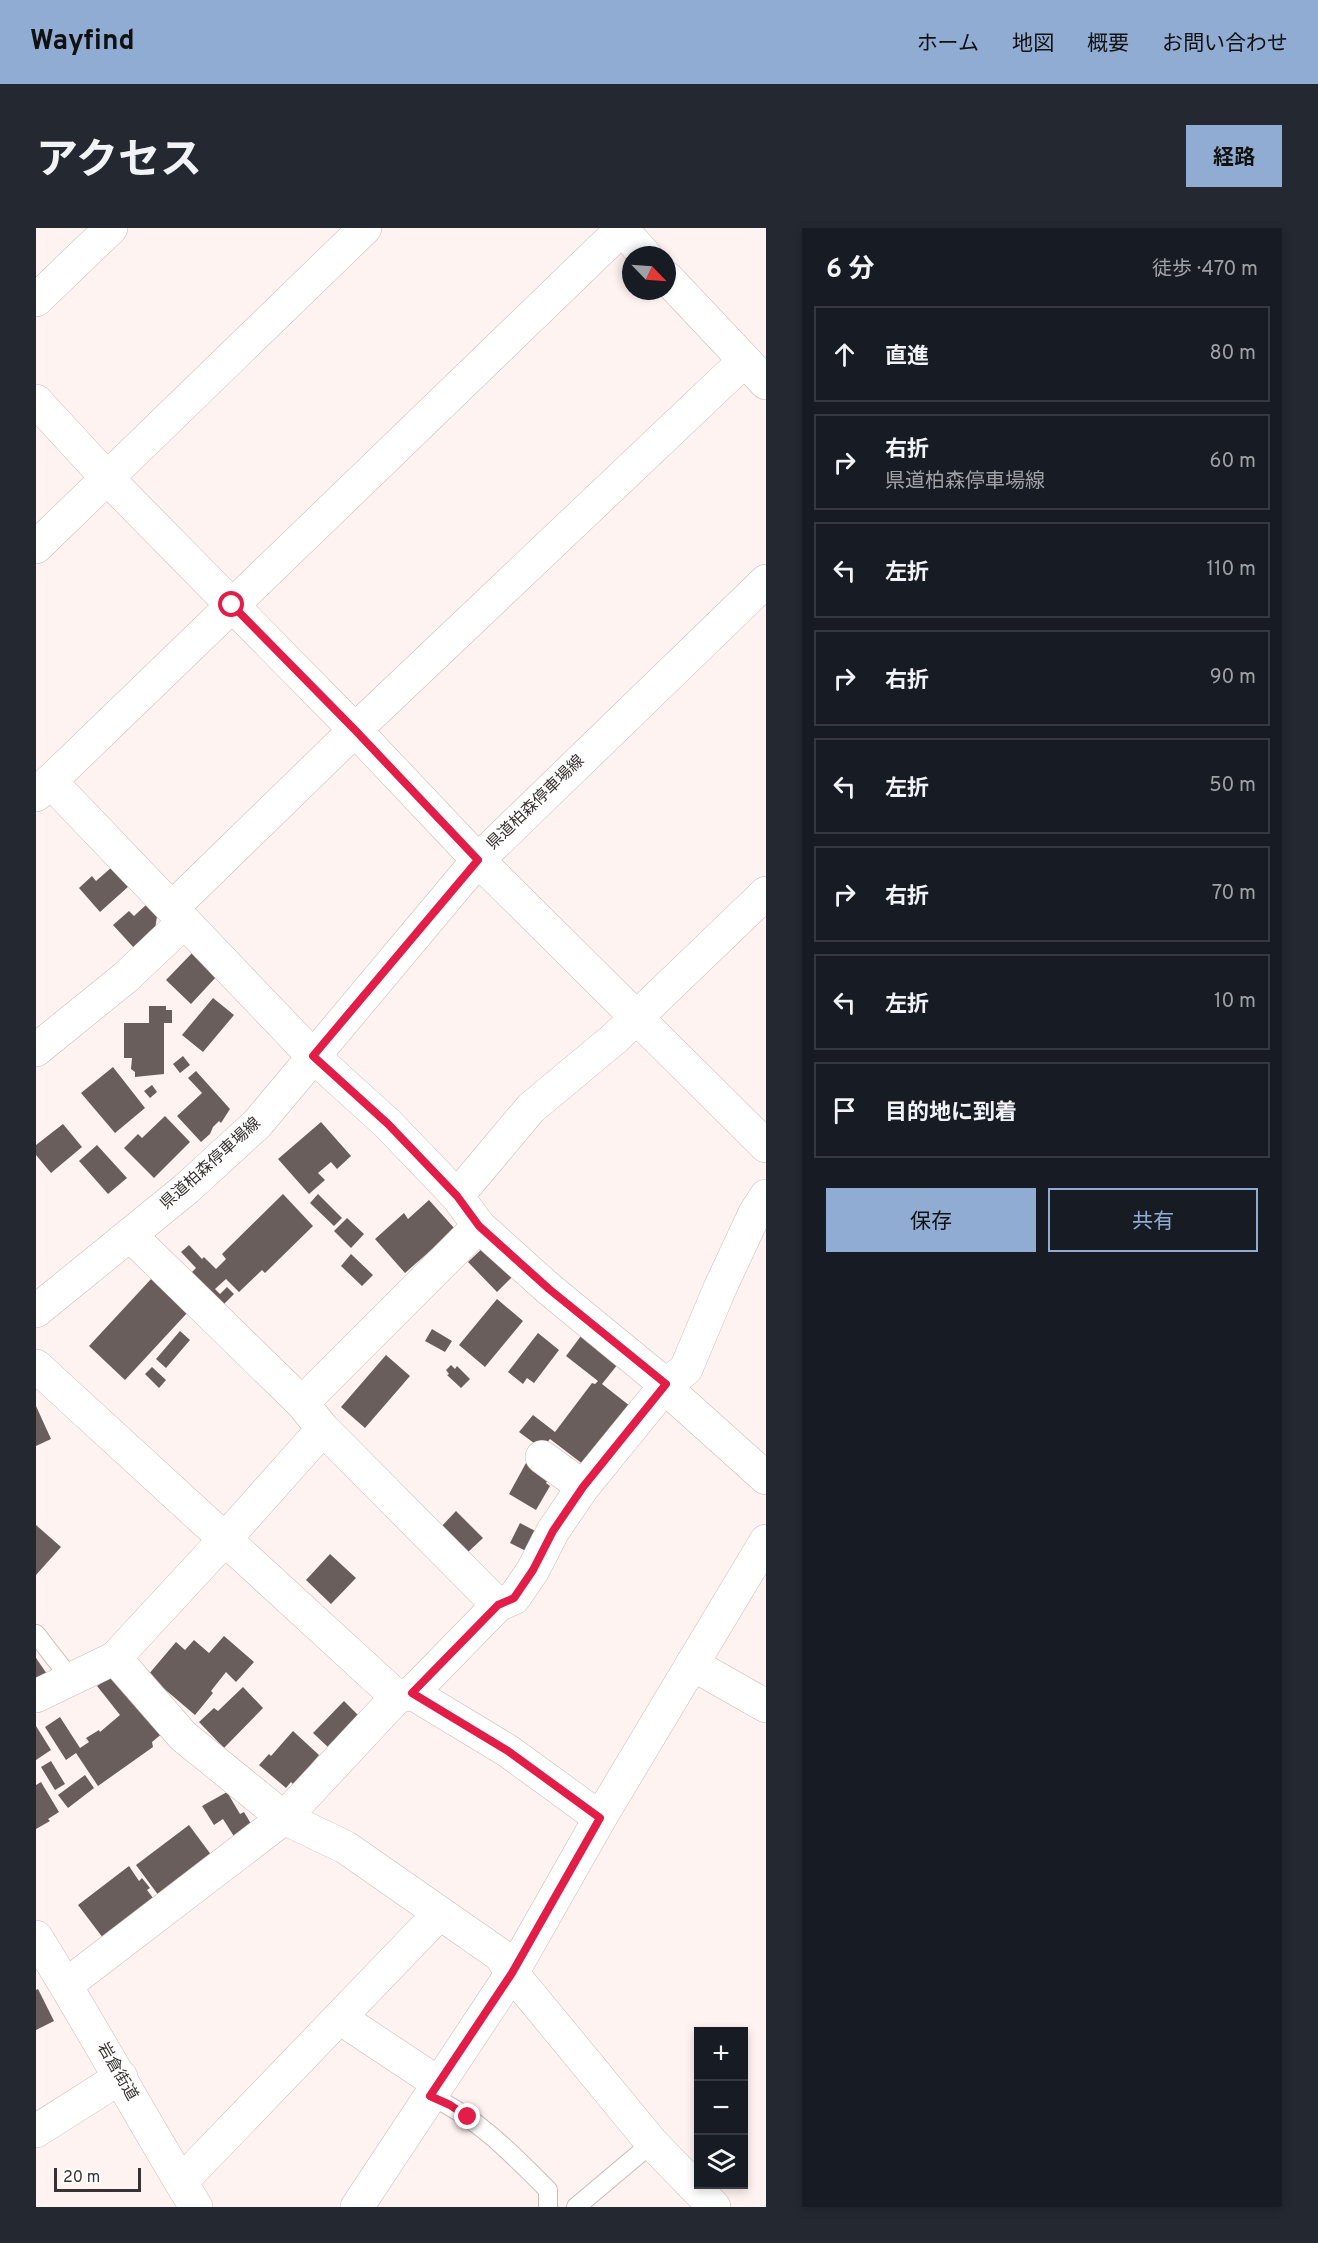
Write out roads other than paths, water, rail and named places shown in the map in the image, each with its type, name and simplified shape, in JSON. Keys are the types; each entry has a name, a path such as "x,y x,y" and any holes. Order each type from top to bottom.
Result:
{"street":[{"path":"36,300 111,228"},
{"path":"36,547 365,228"},
{"path":"637,246 622,228 43,788 178,915 313,1056 388,1124 457,1196 479,1226 549,1289 666,1384 678,1399 766,1478"},
{"path":"36,1050 126,977 178,915 355,730 755,372 676,288"},
{"path":"36,401 108,479 355,730 478,860 766,1146"},
{"name":"県道柏森停車場線","path":"36,1311 103,1259 186,1189 257,1124 478,860 766,581"},
{"path":"457,1196 531,1108 636,1019 766,893"},
{"path":"66,1984 284,1818 405,1695 498,1605 514,1598 533,1570 553,1531 583,1487 666,1384 686,1369 720,1288 755,1213 766,1196"},
{"path":"302,1404 479,1226"},
{"path":"130,1235 302,1404 323,1429 498,1605"},
{"path":"36,1366 225,1539 405,1695 508,1751 600,1818"},
{"path":"36,1696 115,1658 323,1429"},
{"path":"542,1457 583,1487"},
{"path":"357,2207 512,1973 600,1818 766,1541"},
{"path":"115,1658 183,1736 284,1818 345,1847 500,1954 512,1973 652,2143 714,2207"},
{"path":"692,1664 766,1706"},
{"path":"189,2195 340,2018 439,1914"},
{"name":"岩倉街道","path":"36,1937 66,1984 189,2195"},
{"path":"340,2018 434,2089"},
{"path":"36,2131 121,2078"}],"lane":[{"path":"36,1634 70,1678"},
{"path":"434,2089 450,2105 499,2142 548,2190 548,2207"},
{"path":"576,2207 652,2143"}]}
